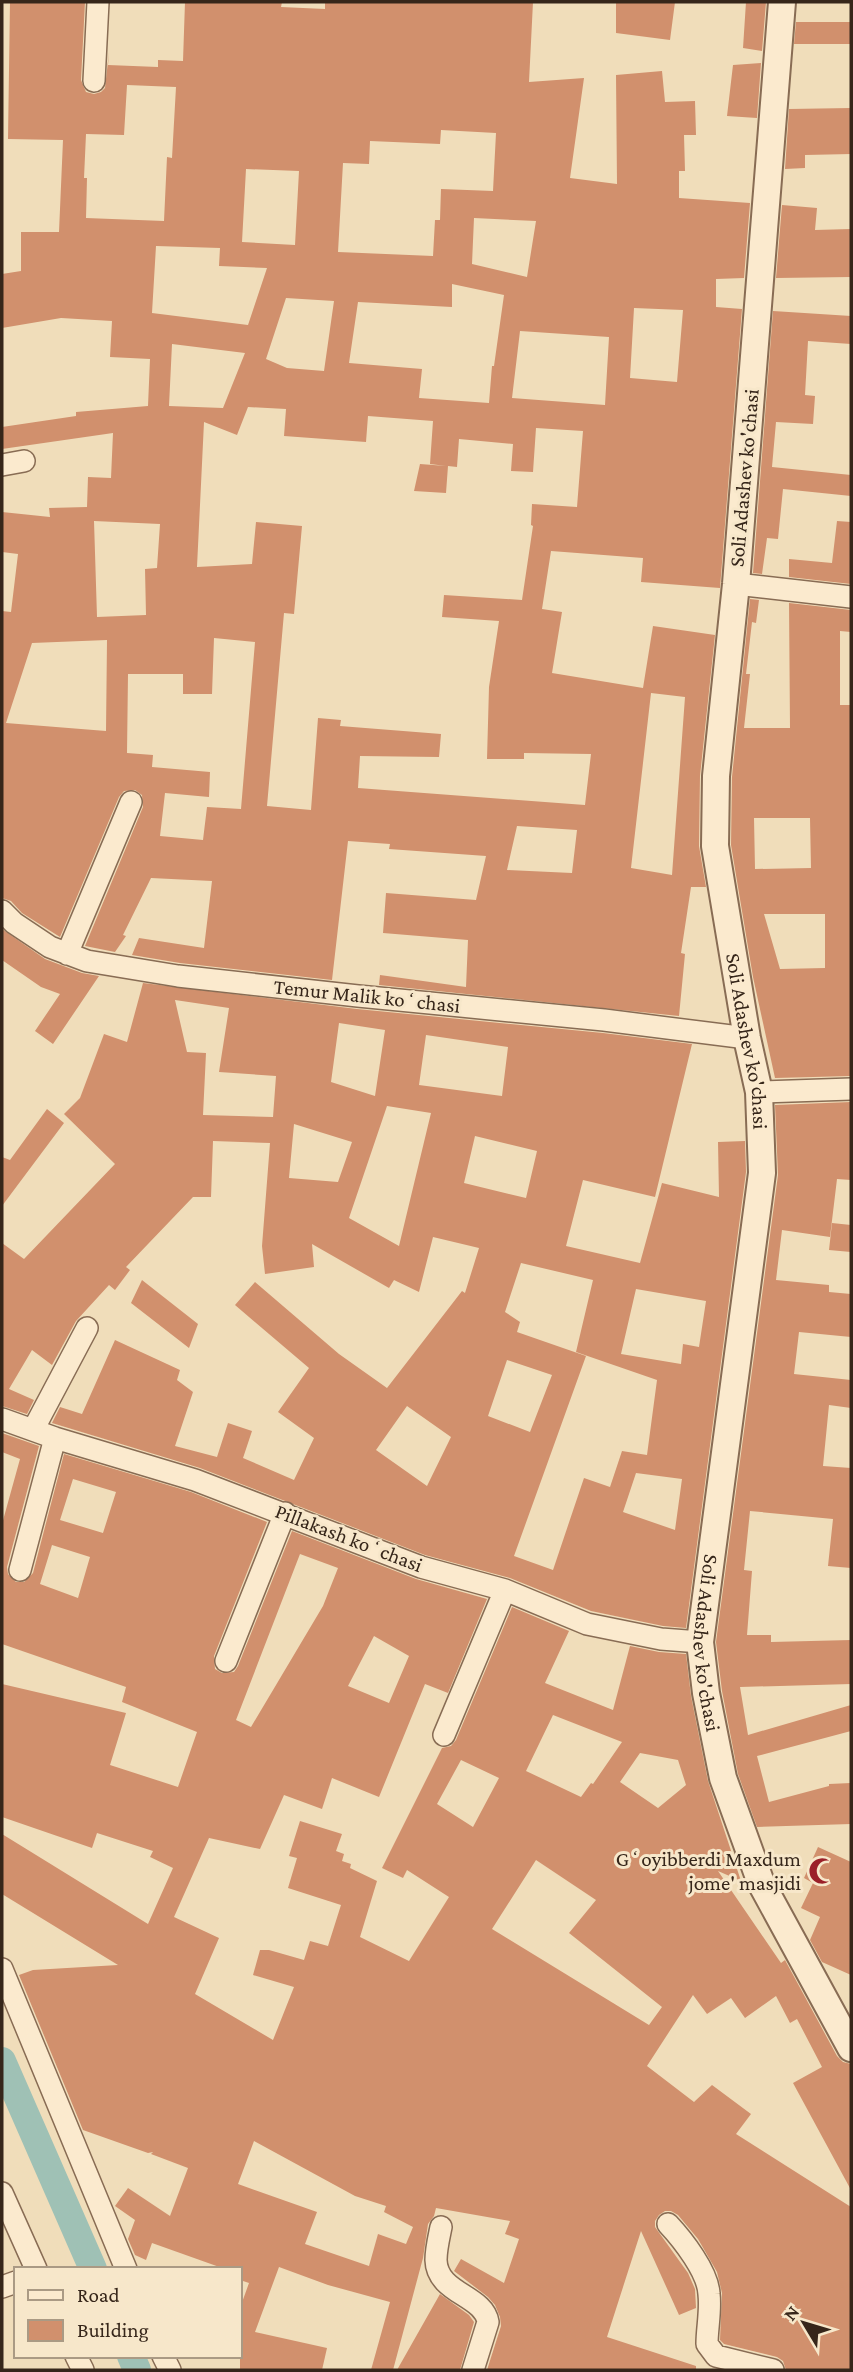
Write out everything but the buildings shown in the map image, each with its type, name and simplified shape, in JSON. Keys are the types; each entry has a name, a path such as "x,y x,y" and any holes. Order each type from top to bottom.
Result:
{"street":[{"path":"94,81 98,2"},
{"name":"Soli Adashev ko'chasi","path":"782,2 736,584 716,776 715,846 747,1038 760,1092 762,1173 700,1642 706,1693 723,1778 761,1883 851,2048"},
{"path":"2,465 24,461"},
{"path":"736,584 851,597"},
{"path":"67,954 131,802"},
{"name":"Temur Malik koʻchasi","path":"2,911 14,923 50,947 87,961 178,976 604,1020 747,1038"},
{"path":"760,1092 851,1089"},
{"path":"33,1430 87,1328"},
{"name":"Pillakash koʻchasi","path":"2,1419 55,1438 195,1480 421,1567 505,1590 587,1624 661,1639 700,1642"},
{"path":"20,1570 55,1438"},
{"path":"226,1661 285,1513"},
{"path":"444,1735 505,1590"},
{"path":"2,1969 125,2267"},
{"path":"2,2193 35,2267"},
{"path":"668,2224 695,2259 709,2292 707,2344 710,2351 716,2356 773,2370"},
{"path":"441,2227 436,2261 439,2272 445,2283 482,2309 488,2322 473,2370"}],"waterway":[{"path":"2,2061 92,2267"},
{"path":"132,2358 137,2370"}],"place":[{"name":"Gʻoyibberdi Maxdum jome' masjidi","path":"822,1871"}]}
